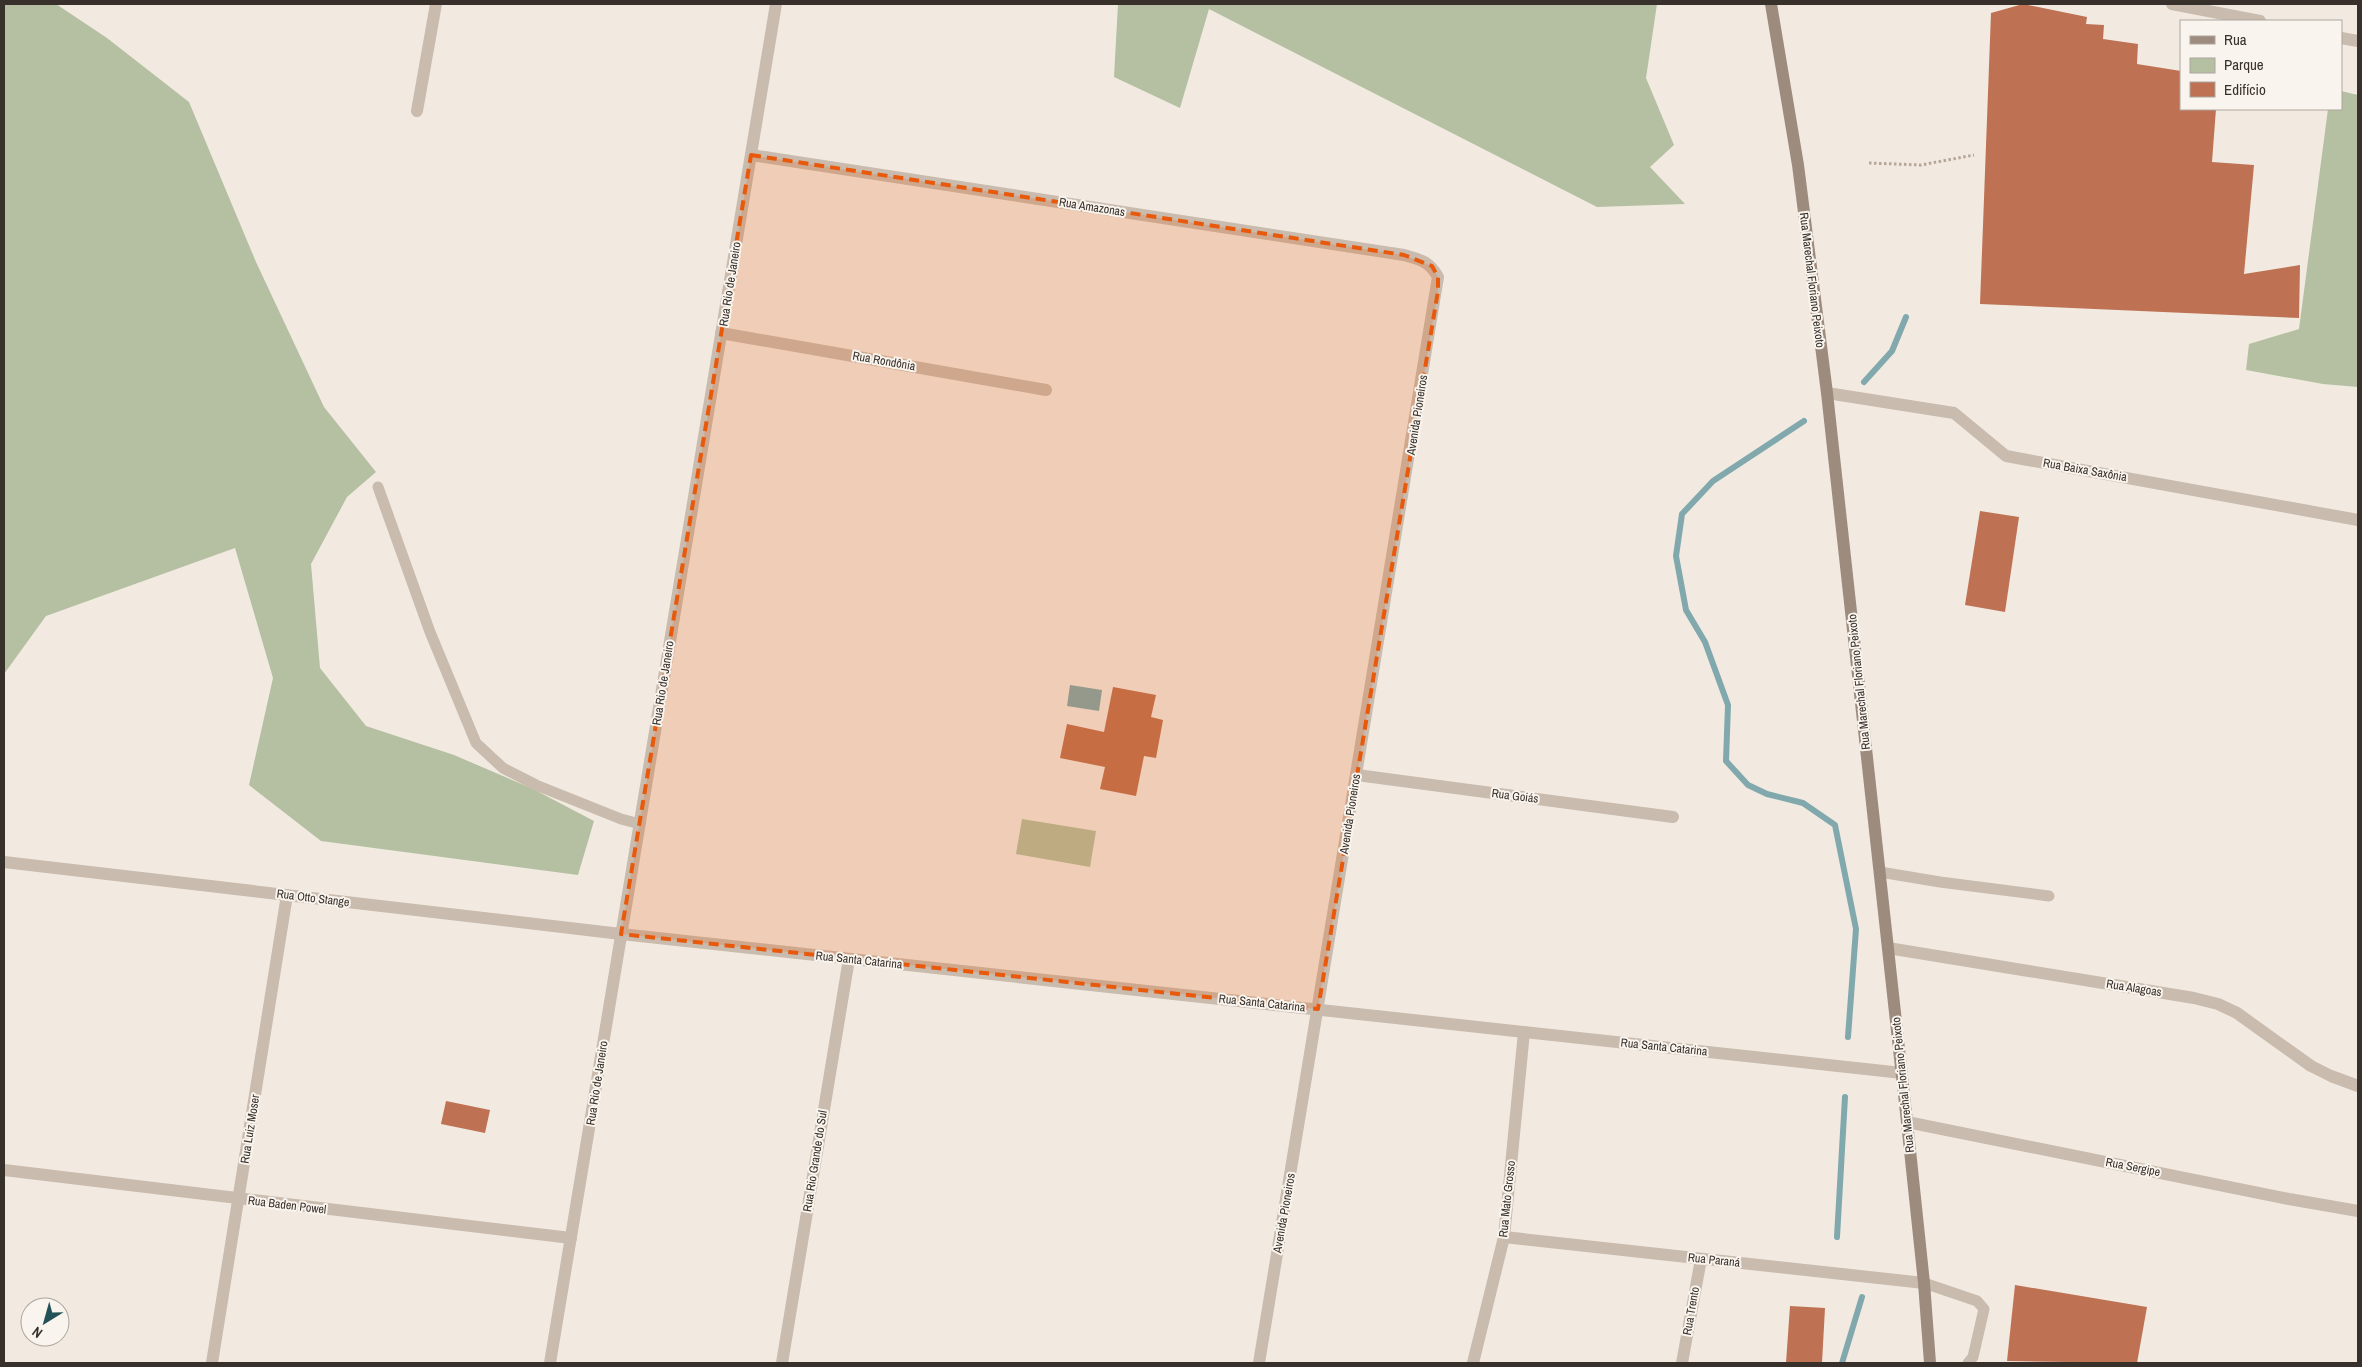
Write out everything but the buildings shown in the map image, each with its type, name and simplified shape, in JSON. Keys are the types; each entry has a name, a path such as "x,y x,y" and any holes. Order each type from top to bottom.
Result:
{"main road":[{"name":"Rua Marechal Floriano Peixoto","path":"1771,4 1798,165 1826,393 1902,1073 1924,1283 1930,1363"}],"street":[{"path":"417,111 434,4"},
{"name":"Rua Rio de Janeiro","path":"550,1363 776,4"},
{"path":"2179,4 2255,20"},
{"path":"2342,38 2358,41"},
{"name":"Rua Amazonas","path":"751,155 1404,255 1420,259 1432,266"},
{"name":"Avenida Pioneiros","path":"1259,1363 1438,291 1438,277 1432,266"},
{"name":"Rua Rondônia","path":"721,333 1046,390"},
{"name":"Rua Baixa Saxônia","path":"1826,393 1954,413 2006,456 2358,520"},
{"name":"Rua Goiás","path":"1357,775 1672,816"},
{"name":"Rua Otto Stange","path":"4,862 621,934"},
{"name":"Rua Luiz Moser","path":"212,1363 287,895"},
{"name":"Rua Santa Catarina","path":"621,934 1902,1073"},
{"name":"Rua Alagoas","path":"1888,948 2194,998 2218,1004 2237,1013 2311,1066 2358,1086"},
{"name":"Rua Rio Grande do Sul","path":"782,1363 849,959"},
{"name":"Rua Mato Grosso","path":"1473,1363 1504,1237 1524,1032"},
{"name":"Rua Sergipe","path":"1907,1122 2279,1197 2358,1211"},
{"name":"Rua Baden Powel","path":"4,1170 571,1238"},
{"name":"Rua Paraná","path":"1504,1237 1924,1283"},
{"name":"Rua Trento","path":"1682,1363 1701,1259"}],"lane":[{"path":"378,487 430,632 476,743 503,768 536,785 621,819 640,824"},
{"path":"1880,872 2049,896"},
{"path":"1924,1283 1977,1301 1984,1310 1973,1357 1968,1363"}],"path":[{"path":"1869,163 1921,165 1974,155"}],"highlighted area":[{"path":"751,155 1404,255 1432,266 1438,277 1438,291 1318,1009 621,934"}],"green space":[{"path":"4,4 56,4 107,38 189,102 256,262 324,407 376,472 347,497 311,564 320,668 366,726 454,755 533,789 594,821 578,875 321,841 249,785 273,678 235,548 46,616 4,674"},
{"path":"1118,4 1657,4 1646,78 1674,145 1650,167 1685,204 1597,207 1209,9 1180,108 1114,77"},
{"path":"2342,91 2358,95 2358,387 2323,384 2246,370 2249,344 2299,329 2328,110 2342,110"},
{"path":"1022,819 1096,831 1090,867 1016,854"}],"water":[{"path":"1070,685 1102,690 1099,711 1067,706"}],"waterway":[{"path":"1864,382 1892,351 1906,317"},
{"path":"1804,421 1713,481 1682,514 1676,556 1686,610 1705,642 1728,705 1726,761 1748,785 1767,794 1803,803 1835,825 1856,929 1848,1037"},
{"path":"1837,1237 1845,1097"},
{"path":"1842,1363 1862,1297"}]}
